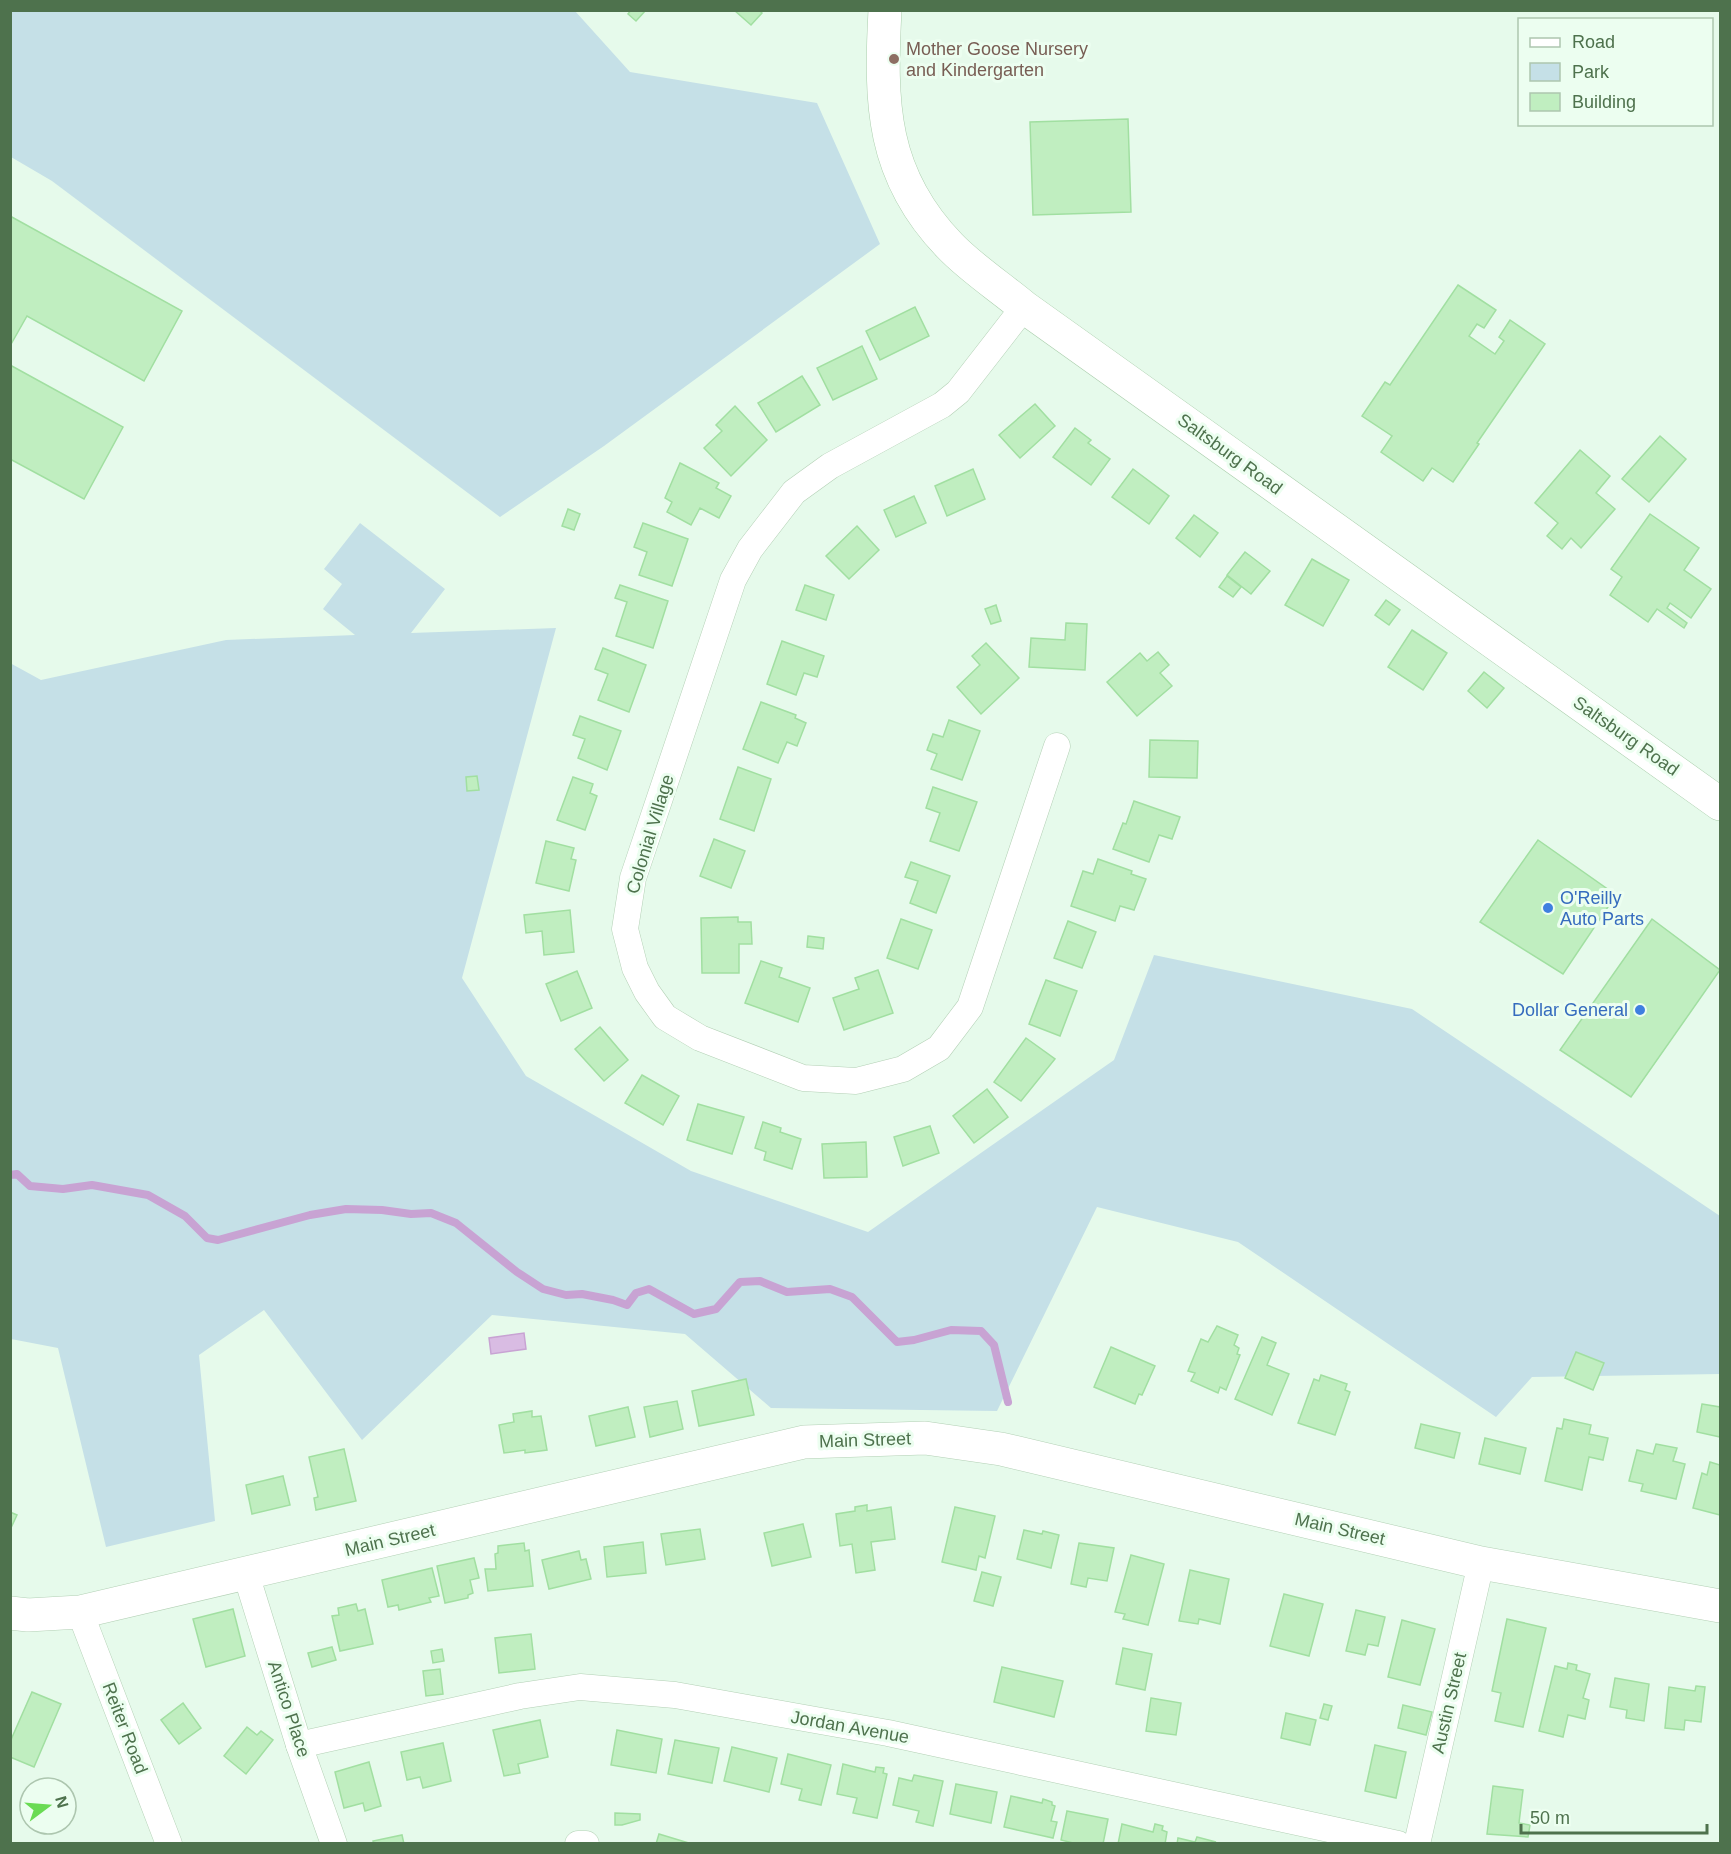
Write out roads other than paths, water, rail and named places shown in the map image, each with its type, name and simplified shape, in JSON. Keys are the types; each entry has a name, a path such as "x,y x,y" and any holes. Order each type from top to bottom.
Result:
{"street":[{"name":"Saltsburg Road","path":"885,10 883,71 886,123 892,151 909,191 927,219 950,247 1024,307 1720,804"},
{"name":"Colonial Village","path":"1024,307 958,392 925,415 830,466 794,492 750,549 733,580 633,878 625,929 635,968 646,992 665,1017 700,1038 803,1078 856,1081 903,1069 939,1048 970,1007 1057,746"},
{"name":"Main Street","path":"10,1613 28,1615 80,1612 804,1442 925,1438 1000,1449 1481,1563 1720,1606"},
{"name":"Austin Street","path":"1417,1844 1481,1563"},
{"name":"Antico Place","path":"246,1574 299,1745 334,1844"},
{"name":"Reiter Road","path":"80,1612 169,1844"},
{"name":"Jordan Avenue","path":"299,1745 520,1696 580,1687 675,1695 888,1733 1398,1844"},
{"path":"578,1844 586,1844"}],"waterway":[{"path":"10,1175 17,1174 30,1186 63,1189 92,1185 148,1195 185,1216 207,1238 218,1240 310,1215 346,1209 411,1214 431,1213 456,1223 517,1272 543,1289 566,1295 582,1294 627,1305 636,1293 649,1289 694,1314 716,1309 740,1282 760,1281 787,1292 830,1289 852,1297 897,1342 951,1330 981,1331 994,1345 1008,1402"}],"place":[{"name":"Mother Goose Nursery and Kindergarten","path":"894,59"},
{"name":"O'Reilly Auto Parts","path":"1548,908"},
{"name":"Dollar General","path":"1640,1010"}]}
